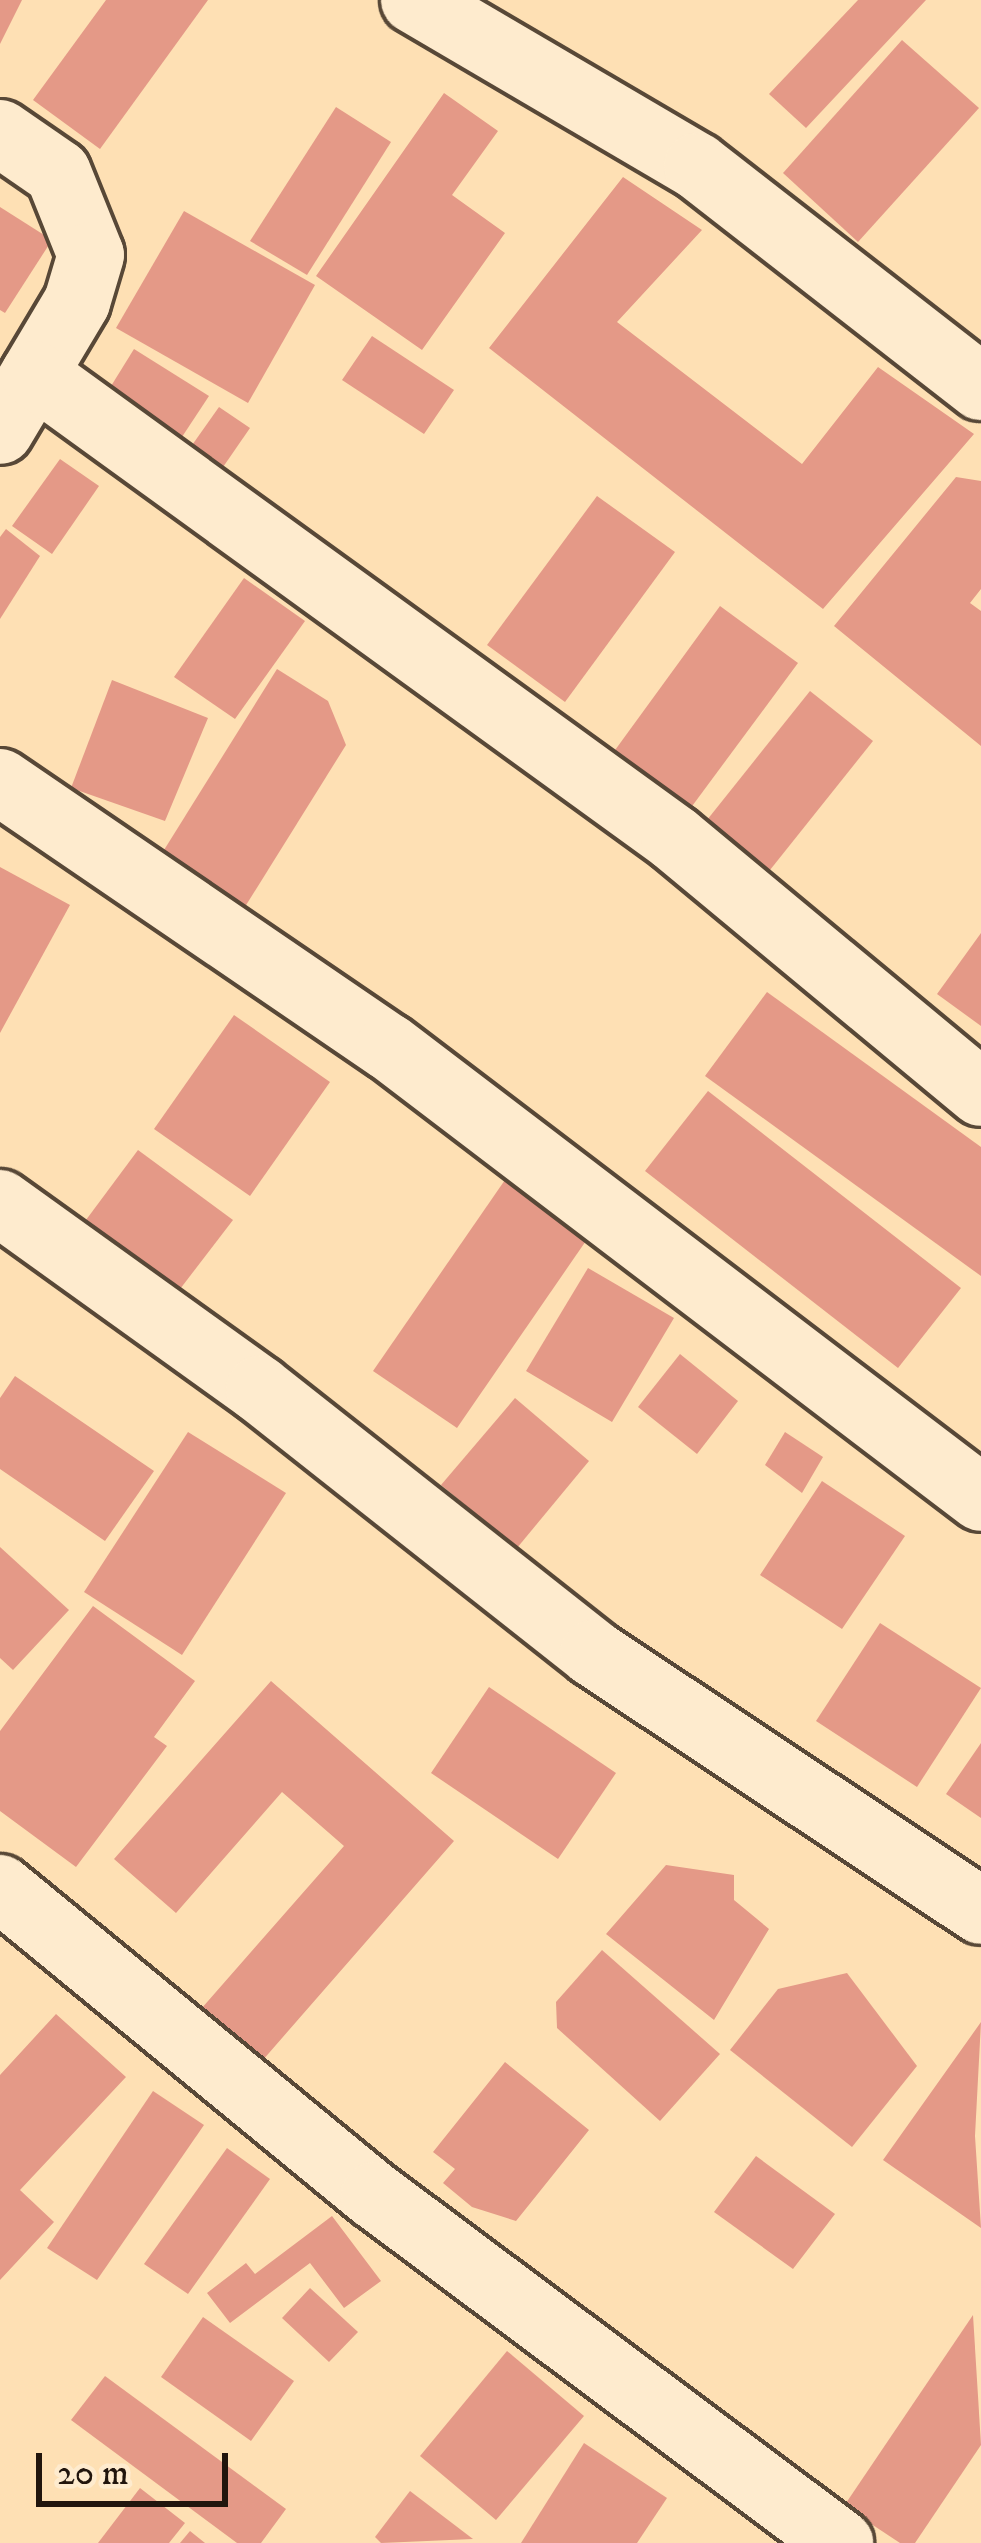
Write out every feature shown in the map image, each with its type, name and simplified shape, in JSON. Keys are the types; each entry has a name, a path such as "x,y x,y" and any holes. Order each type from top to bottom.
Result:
{"street":[{"path":"414,0 697,166 981,386"},
{"path":"0,133 58,173 91,234 77,302 0,431"},
{"path":"34,374 674,838 981,1094"},
{"path":"0,782 389,1047 981,1498"},
{"path":"0,1204 259,1389 593,1653 981,1910"},
{"path":"0,1888 374,2195 840,2543"}],"building":[{"path":"0,0 22,0 0,44"},
{"path":"106,0 208,0 100,149 33,100"},
{"path":"858,0 926,0 806,128 769,94"},
{"path":"902,40 979,108 858,242 783,173"},
{"path":"444,93 498,131 452,195 505,233 422,350 316,276"},
{"path":"336,107 391,142 307,275 250,241"},
{"path":"623,177 702,230 617,322 802,464 878,367 974,434 823,609 489,348"},
{"path":"0,207 52,240 5,313 0,310"},
{"path":"184,211 315,285 248,403 116,328"},
{"path":"372,336 454,390 424,434 342,380"},
{"path":"134,349 209,396 176,446 103,399"},
{"path":"219,407 250,428 221,470 190,448"},
{"path":"60,459 99,486 52,554 12,526"},
{"path":"956,477 981,481 981,589 970,603 981,611 981,746 834,626"},
{"path":"597,496 675,552 565,702 487,645"},
{"path":"6,529 40,556 0,619 0,537"},
{"path":"244,578 305,621 235,719 174,677"},
{"path":"720,606 798,663 687,813 610,757"},
{"path":"277,669 328,701 346,745 243,910 159,858"},
{"path":"112,680 208,718 165,821 71,788"},
{"path":"810,691 873,741 770,870 707,820"},
{"path":"0,867 70,905 0,1033"},
{"path":"981,933 981,1026 937,994"},
{"path":"767,992 981,1147 981,1276 705,1076"},
{"path":"234,1015 330,1082 250,1196 154,1129"},
{"path":"708,1091 961,1288 898,1368 645,1171"},
{"path":"138,1150 233,1220 177,1293 83,1224"},
{"path":"507,1177 590,1235 457,1428 373,1371"},
{"path":"588,1268 674,1318 612,1422 526,1371"},
{"path":"680,1354 738,1401 697,1454 638,1407"},
{"path":"15,1376 154,1471 105,1541 0,1469 0,1398"},
{"path":"515,1398 589,1461 517,1548 441,1485"},
{"path":"188,1432 286,1493 182,1655 84,1592"},
{"path":"785,1432 823,1457 802,1493 765,1465"},
{"path":"822,1481 905,1536 842,1629 760,1575"},
{"path":"0,1547 69,1610 13,1670 0,1658"},
{"path":"93,1606 195,1681 154,1737 167,1746 76,1867 0,1811 0,1731"},
{"path":"880,1623 981,1688 917,1787 816,1721"},
{"path":"271,1681 454,1841 248,2077 187,2025 344,1846 282,1792 176,1913 114,1859"},
{"path":"489,1687 616,1773 558,1859 431,1773"},
{"path":"981,1743 981,1818 946,1794"},
{"path":"666,1865 734,1875 734,1900 769,1929 714,2020 606,1934"},
{"path":"602,1950 720,2054 660,2121 557,2028 556,2002"},
{"path":"847,1973 917,2066 852,2147 730,2050 778,1989"},
{"path":"56,2014 126,2077 20,2190 54,2222 0,2280 0,2075"},
{"path":"981,2022 975,2136 981,2228 883,2160"},
{"path":"505,2062 589,2130 516,2221 472,2207 443,2183 455,2169 433,2152"},
{"path":"153,2091 204,2125 97,2280 47,2248"},
{"path":"227,2148 270,2179 188,2294 144,2264"},
{"path":"756,2156 835,2214 793,2269 714,2212"},
{"path":"332,2216 381,2281 344,2308 310,2263 230,2323 207,2293 246,2263 255,2274"},
{"path":"310,2288 358,2332 329,2362 282,2318"},
{"path":"973,2315 981,2445 915,2543 900,2543 844,2506"},
{"path":"203,2317 294,2381 251,2441 161,2377"},
{"path":"507,2351 584,2416 496,2520 420,2456"},
{"path":"105,2376 286,2509 261,2543 237,2543 71,2420"},
{"path":"584,2443 667,2498 637,2543 521,2543"},
{"path":"140,2488 185,2523 169,2543 98,2543"},
{"path":"410,2491 473,2539 381,2543 375,2537"},
{"path":"190,2531 205,2543 180,2543"}]}
